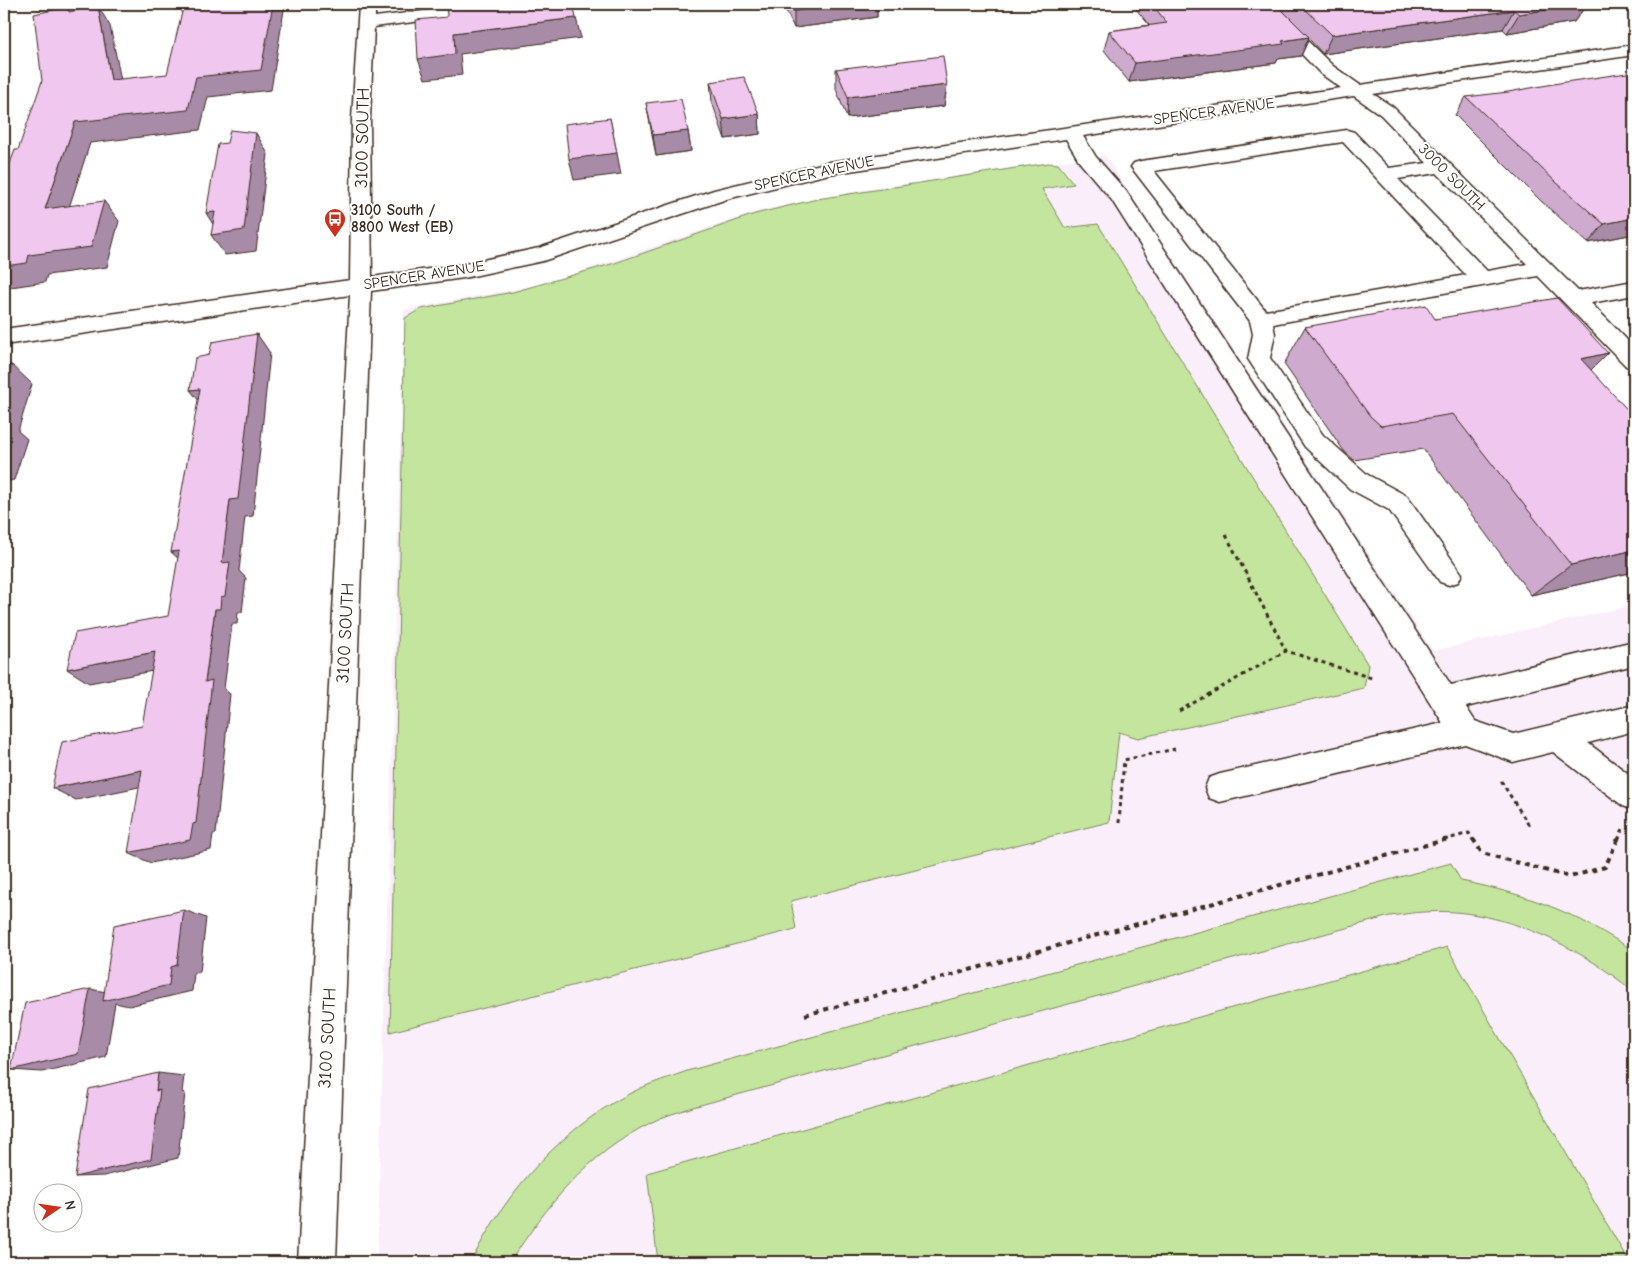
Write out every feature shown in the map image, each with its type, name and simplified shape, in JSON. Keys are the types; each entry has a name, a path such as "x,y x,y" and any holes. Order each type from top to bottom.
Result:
{"street":[{"name":"3100 SOUTH","path":"317,1262 361,286 361,119 367,4"},
{"path":"366,23 517,4"},
{"name":"3000 SOUTH","path":"1261,4 1327,70 1360,90 1387,111 1634,360"},
{"name":"SPENCER AVENUE","path":"4,337 361,286 464,270 543,254 721,194 828,168 1070,131 1634,50"},
{"path":"1070,131 1088,160 1119,195 1465,731"},
{"path":"1449,574 1398,503 1359,482 1314,441 1258,359 1264,334 1261,320 1141,167 1346,136 1482,279"},
{"path":"1384,175 1442,166"},
{"path":"1261,320 1543,268"},
{"path":"1574,299 1634,288"},
{"path":"1445,699 1634,653"},
{"path":"1220,788 1465,731 1513,748 1634,718"},
{"path":"1557,737 1630,810"}],"path":[{"path":"1226,535 1286,651 1374,678"},
{"path":"1179,711 1286,651"},
{"path":"1513,748 1500,778 1530,827"},
{"path":"1119,823 1124,760 1176,749"},
{"path":"805,1015 1469,834 1482,853 1570,877 1605,867 1630,810"}],"shaded area":[{"path":"1105,155 1433,651 1634,605 1634,1262 377,1262 404,310 547,283 761,210 879,187"}],"green space":[{"path":"1048,163 1058,164 1074,184 1042,189 1065,228 1098,224 1368,665 1364,688 1138,738 1119,732 1109,822 791,901 796,929 390,1032 405,318 421,309 513,292 615,263 755,214 817,199"},
{"path":"1451,863 1461,881 1509,892 1571,915 1634,951 1634,992 1588,959 1563,945 1536,932 1508,923 1452,912 1420,912 1390,916 666,1116 627,1136 588,1166 554,1201 510,1262 471,1262 485,1235 502,1209 541,1161 588,1119 614,1102 647,1086 687,1071"},
{"path":"1447,947 1629,1262 658,1262 647,1173"}],"building":[{"path":"184,4 273,4 261,70 196,77 188,110 75,122 45,209 104,201 91,247 29,255 27,263 4,266 4,180 15,150 18,150 42,81 34,14 68,7 69,12 98,6 111,80 167,74"},
{"path":"446,4 573,4 576,18 454,33 455,54 418,59 416,20 447,17"},
{"path":"790,4 853,4 794,11"},
{"path":"1152,4 1276,4 1309,37 1282,41 1284,44 1135,63 1109,31 1167,23"},
{"path":"1300,4 1586,4 1519,14 1514,10 1332,35"},
{"path":"943,56 947,85 848,97 836,69"},
{"path":"1634,72 1634,218 1604,224 1557,183 1466,97 1508,92"},
{"path":"744,77 759,114 723,119 710,82"},
{"path":"681,99 688,131 653,135 646,103"},
{"path":"610,118 617,153 569,159 565,124"},
{"path":"230,130 256,133 244,230 211,235 215,212 206,213 218,144 227,143"},
{"path":"1557,298 1608,353 1581,359 1634,417 1634,550 1571,565 1453,414 1381,426 1370,416 1305,327 1426,305 1435,319"},
{"path":"257,334 238,499 230,500 222,563 230,562 225,596 221,597 220,609 215,609 205,682 212,680 196,823 193,824 190,840 128,853 142,770 52,788 62,742 142,726 155,652 67,669 75,633 168,616 179,551 171,552 200,389 190,390 195,358 209,355 212,342"},
{"path":"12,365 4,391 4,366"},
{"path":"184,910 177,965 171,967 169,985 103,1001 114,925"},
{"path":"90,989 78,1054 11,1070 25,1003"},
{"path":"158,1073 156,1091 160,1090 151,1159 75,1177 89,1089"}],"place":[{"name":"3100 South / 8800 West (EB)","path":"335,238"}]}
